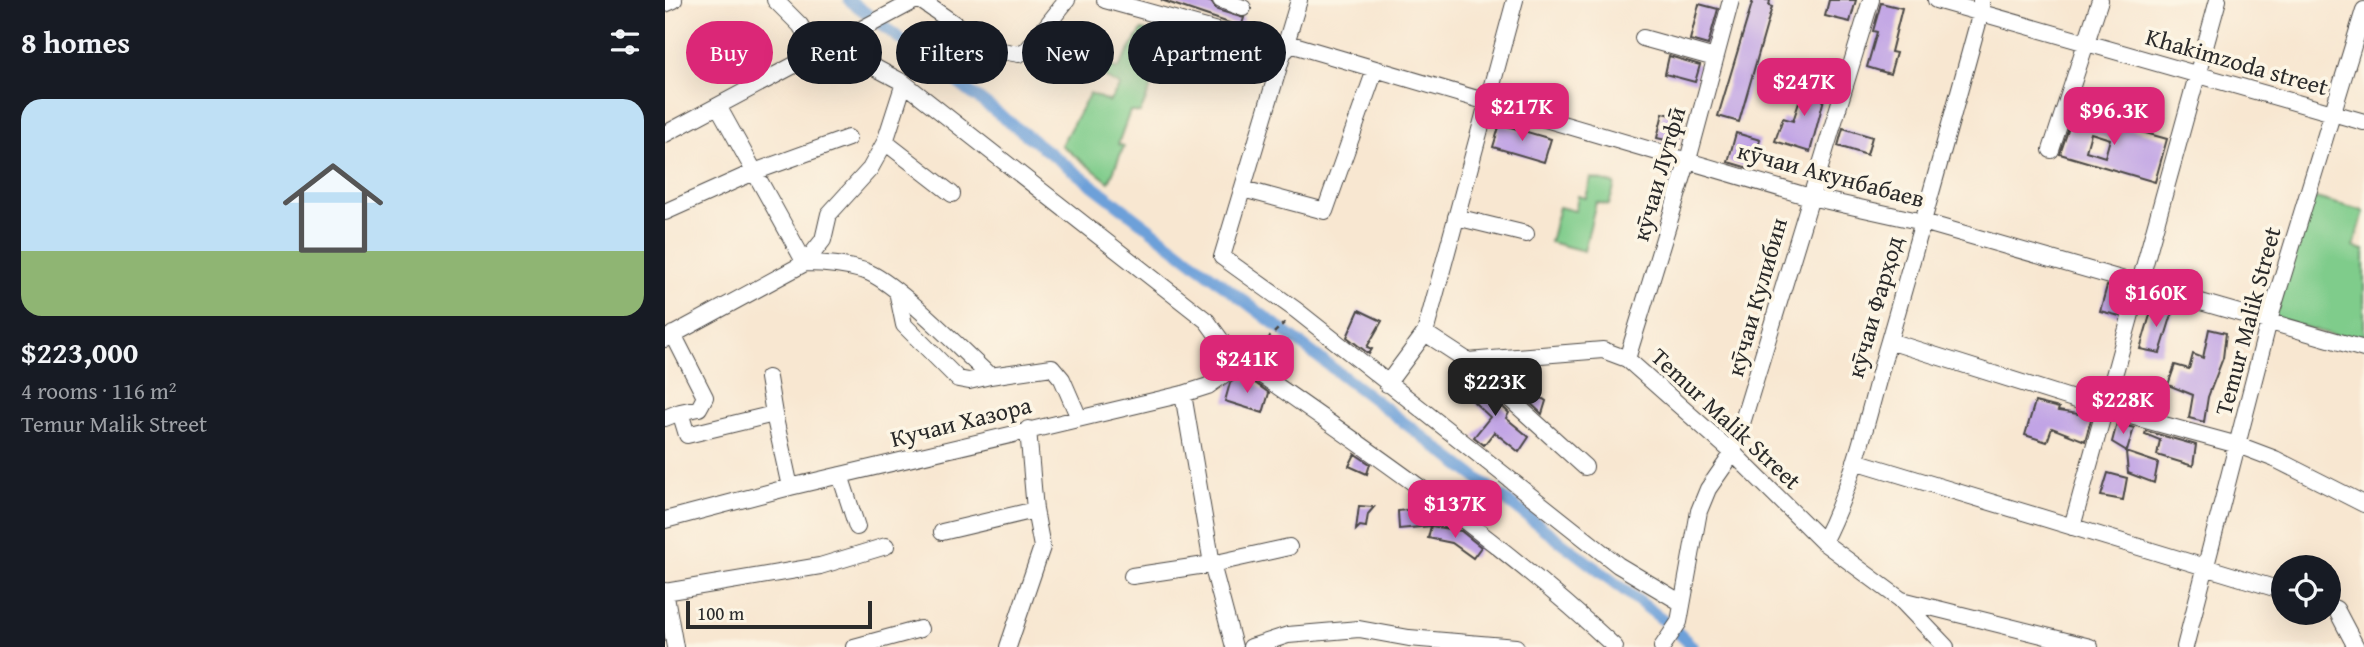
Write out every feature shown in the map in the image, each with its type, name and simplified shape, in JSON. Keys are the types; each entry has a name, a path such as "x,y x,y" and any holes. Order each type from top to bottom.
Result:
{"street":[{"path":"665,4 674,0"},
{"path":"775,0 796,21"},
{"path":"876,21 918,0 992,49 1019,54 1028,49 1067,0"},
{"name":"кӯчаи Акунбабаев","path":"1105,0 1186,21"},
{"path":"1221,0 1243,8"},
{"path":"1286,47 1299,0"},
{"path":"1387,384 1425,333 1515,0"},
{"name":"кӯчаи Лутфӣ","path":"1627,359 1688,160 1731,0"},
{"name":"кӯчаи Кулибин","path":"1663,646 1679,622 1680,602 1694,549 1699,511 1708,489 1733,453 1871,0"},
{"name":"Khakimzoda street","path":"1936,0 1981,6 2086,42 2364,122"},
{"path":"2051,150 2100,0"},
{"path":"2072,527 2218,0"},
{"name":"кӯчаи Фарҳод","path":"1823,542 1841,508 1855,461 1981,6"},
{"name":"Temur Malik Street","path":"2185,647 2269,321 2364,10"},
{"path":"1643,38 1715,58"},
{"name":"кӯчаи Акунбабаев","path":"1286,47 1375,70 1810,197 1923,222 2364,349"},
{"path":"665,134 787,68"},
{"path":"1243,189 1325,211 1375,70"},
{"path":"774,415 687,435 672,415 699,408 705,397 669,336 805,263 823,240 829,214 870,169 885,142 904,84"},
{"path":"905,84 1207,321 1238,364 1260,374 1466,520 1569,604 1615,647"},
{"path":"1275,84 1222,257 1296,310 1618,565 1680,602"},
{"path":"718,106 805,263"},
{"path":"665,212 754,172 848,138"},
{"path":"885,142 951,194"},
{"path":"1456,217 1526,234"},
{"path":"805,263 827,263 867,272 898,291 990,376"},
{"path":"898,291 904,325 958,379 969,381 1052,368 1062,379 1079,418"},
{"path":"1425,333 1468,361 1585,467"},
{"path":"1889,341 2105,409 2238,445 2275,459 2364,505"},
{"name":"Кучаи Хазора","path":"665,520 1028,429 1183,394 1208,386 1258,350"},
{"name":"Temur Malik Street","path":"1468,361 1603,350 1627,359 1733,453 1823,542 1900,599 1946,647"},
{"path":"768,378 790,487"},
{"path":"1183,394 1212,564 1234,647"},
{"path":"1008,647 1042,547 1035,510 1028,429"},
{"path":"1855,461 2271,587"},
{"path":"840,475 857,527"},
{"path":"942,532 1035,510"},
{"path":"675,647 665,592 820,566 886,546"},
{"path":"1132,576 1212,564 1289,547"},
{"path":"1900,599 2090,647"},
{"path":"2341,618 2358,647 2364,640"},
{"path":"854,647 920,629"},
{"path":"1251,647 1289,635 1359,629 1409,638 1517,647"}],"path":[{"path":"1258,350 1296,310"}],"green space":[{"path":"1128,53 1128,84 1152,84 1140,113 1130,111 1118,144 1124,146 1109,182 1061,145 1090,93 1109,102 1120,86 1114,82 1114,67 1118,69"},
{"path":"1591,178 1615,184 1609,205 1596,202 1584,251 1550,242 1559,207 1575,211 1578,196 1586,198"},
{"path":"2308,196 2364,211 2354,247 2364,250 2364,344 2273,318"}],"building":[{"path":"1161,0 1203,0 1211,2 1217,10 1244,18 1243,21 1223,21"},
{"path":"1753,0 1770,0 1769,6 1772,7 1739,122 1718,116"},
{"path":"1829,0 1856,0 1850,22 1825,16"},
{"path":"1881,3 1902,8 1891,52 1896,53 1890,74 1867,67 1877,32 1873,31"},
{"path":"1699,4 1718,9 1708,45 1690,40"},
{"path":"1669,56 1700,65 1695,82 1665,74"},
{"path":"1807,78 1828,84 1810,152 1775,141 1783,118 1793,121"},
{"path":"1663,113 1685,118 1679,143 1657,138"},
{"path":"2074,113 2167,139 2155,182 2060,154","holes":["2091,133 2110,139 2105,157 2086,151"]},
{"path":"1500,124 1551,139 1544,162 1493,147"},
{"path":"1843,128 1872,137 1867,155 1838,146"},
{"path":"1736,133 1760,140 1752,169 1728,162"},
{"path":"2107,286 2126,291 2120,316 2100,311"},
{"path":"2153,305 2173,311 2160,353 2140,349"},
{"path":"1359,310 1382,321 1367,347 1372,349 1369,354 1347,337"},
{"path":"2209,329 2226,333 2223,358 2208,397 2204,422 2189,418 2193,395 2168,385 2175,365 2189,369 2193,354 2203,358"},
{"path":"1238,377 1255,383 1269,393 1263,413 1225,401 1230,383"},
{"path":"1471,377 1509,413 1506,418 1529,437 1519,452 1494,432 1484,445 1474,437 1490,417 1474,402 1464,385"},
{"path":"1516,381 1546,401 1542,414 1512,386"},
{"path":"2035,402 2059,408 2058,411 2092,416 2085,441 2052,428 2047,442 2025,435"},
{"path":"2117,423 2134,428 2127,451 2112,442"},
{"path":"2146,431 2196,445 2193,466 2157,455 2160,440 2145,434"},
{"path":"2126,452 2158,463 2154,483 2128,473"},
{"path":"1355,454 1370,464 1367,474 1349,466"},
{"path":"2108,473 2127,478 2123,500 2101,496"},
{"path":"1359,506 1374,507 1368,514 1366,527 1360,526 1356,530"},
{"path":"1428,507 1431,526 1399,529 1398,511"},
{"path":"1431,526 1461,531 1481,547 1473,558 1452,543 1428,538"}],"waterway":[{"path":"849,0 1670,625 1693,647"}]}
